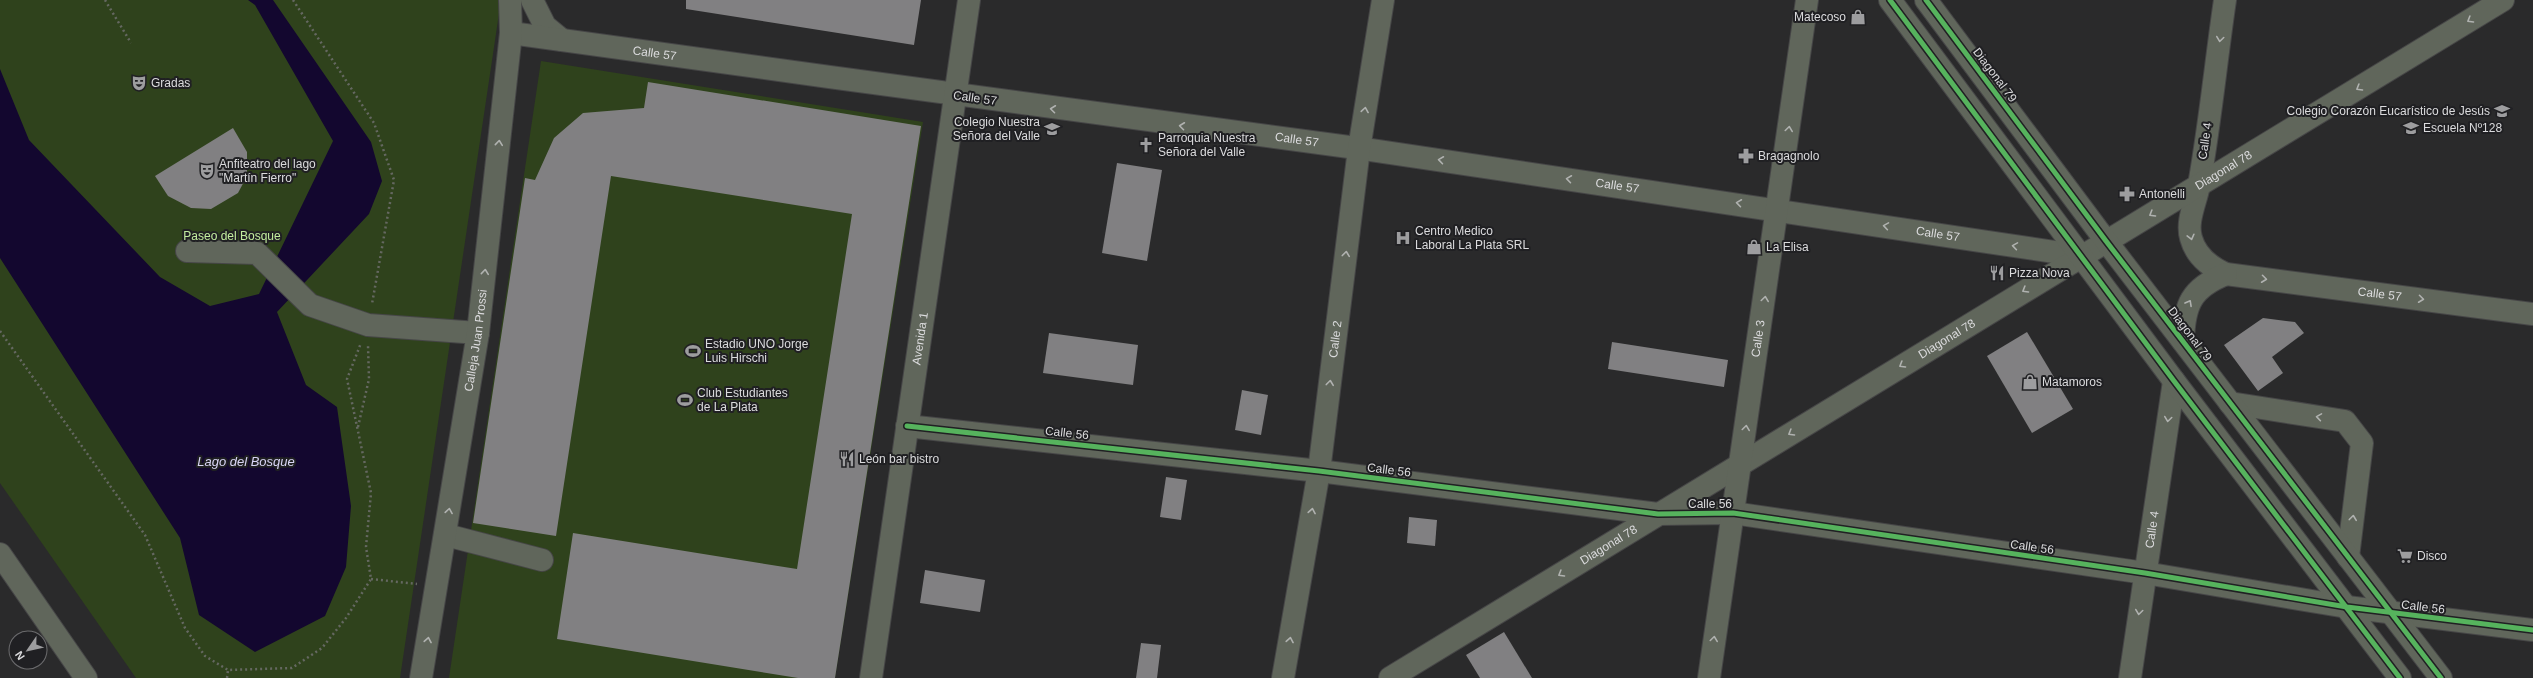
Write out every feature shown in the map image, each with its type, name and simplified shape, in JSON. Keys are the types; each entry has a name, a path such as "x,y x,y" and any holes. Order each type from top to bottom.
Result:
{"street":[{"path":"496,0 511,33"},
{"name":"Calleja Juan Prossi","path":"421,678 446,535 478,333 511,33 510,0"},
{"path":"532,0 545,26 562,40"},
{"name":"Avenida 1","path":"871,678 907,426 957,96 969,0"},
{"name":"Calle 2","path":"1283,678 1319,471 1359,149 1383,0"},
{"name":"Calle 3","path":"1709,678 1807,0"},
{"path":"1890,0 2174,381 2400,678"},
{"name":"Diagonal 79","path":"1926,0 2106,241 2441,678"},
{"name":"Calle 4","path":"2225,0 2199,185 2189,226 2191,239 2196,251 2209,266 2226,274"},
{"name":"Diagonal 78","path":"1390,678 2503,0"},
{"name":"Calle 57","path":"511,33 957,96 1359,149 1778,209 2081,256"},
{"path":"187,251 257,253 310,305 368,325 478,333"},
{"path":"2183,341 2186,309 2192,298 2211,280 2226,274"},
{"name":"Calle 57","path":"2226,274 2533,314"},
{"name":"Calle 4","path":"2130,678 2174,381"},
{"path":"2230,403 2345,421 2362,443 2348,557"},
{"name":"Calle 56","path":"907,426 1319,471 1658,514 1732,514 2145,573 2347,607 2533,630"},
{"path":"446,535 542,560"},
{"path":"0,554 86,678"}],"path":[{"path":"105,0 131,43"},
{"path":"0,331 145,535 184,628 205,656 228,670 292,668 322,648 346,618 371,579 366,547 371,494 347,379 368,325 394,180 374,123 293,0"},
{"path":"357,429 369,379 368,325"},
{"path":"371,579 437,586"},
{"path":"227,678 228,670"}],"green space":[{"name":"Paseo del Bosque","path":"0,0 501,0 400,678 136,678 0,483"},
{"name":"Estadio UNO Jorge Luis Hirschi","path":"541,61 923,122 835,678 449,678"}],"water":[{"name":"Lago del Bosque","path":"248,0 273,0 371,142 382,181 369,214 277,312 306,385 337,407 351,506 346,567 325,616 255,652 199,615 180,538 0,258 0,69 29,140 160,277 210,306 259,294 333,141 255,5"}],"building":[{"path":"686,0 921,0 914,45 686,9"},
{"path":"648,82 921,126 835,678 798,678 557,639 573,533 797,569 852,214 611,176 556,536 473,523 525,178 535,180 554,138 583,113 644,108"},
{"path":"233,128 247,152 247,176 238,193 211,209 191,208 168,196 155,176"},
{"path":"1117,163 1162,170 1147,261 1102,253"},
{"path":"2263,318 2295,322 2304,333 2272,357 2283,373 2258,391 2224,345"},
{"name":"Matamoros","path":"2027,332 2073,409 2032,433 1987,356"},
{"path":"1049,333 1138,345 1133,385 1043,373"},
{"path":"1612,342 1728,360 1724,387 1608,369"},
{"path":"1242,390 1268,395 1261,435 1235,430"},
{"path":"1166,477 1187,480 1181,520 1160,517"},
{"path":"1409,517 1437,520 1435,546 1407,543"},
{"path":"925,570 985,580 980,612 920,603"},
{"path":"1504,632 1532,678 1480,678 1466,655"},
{"path":"1141,643 1161,645 1157,678 1136,678"}],"cycle path":[{"path":"1890,0 2174,381 2400,678"},
{"path":"1926,0 2106,241 2441,678"},
{"path":"907,426 1319,471 1658,514 1733,513 2145,573 2347,607 2533,630"}],"place":[{"name":"Matecoso","path":"1858,17"},
{"name":"Gradas","path":"139,83"},
{"name":"Colegio Corazón Eucarístico de Jesús","path":"2502,111"},
{"name":"Escuela Nº128","path":"2411,128"},
{"name":"Colegio Nuestra Señora del Valle","path":"1052,129"},
{"name":"Parroquia Nuestra Señora del Valle","path":"1146,145"},
{"name":"Bragagnolo","path":"1746,156"},
{"name":"Anfiteatro del lago \"Martín Fierro\"","path":"207,171"},
{"name":"Antonelli","path":"2127,194"},
{"name":"Centro Medico Laboral La Plata SRL","path":"1403,238"},
{"name":"La Elisa","path":"1754,247"},
{"name":"Pizza Nova","path":"1997,273"},
{"name":"Estadio UNO Jorge Luis Hirschi","path":"693,351"},
{"name":"Matamoros","path":"2030,382"},
{"name":"Club Estudiantes de La Plata","path":"685,400"},
{"name":"León bar bistro","path":"847,459"},
{"name":"Disco","path":"2405,556"}]}
